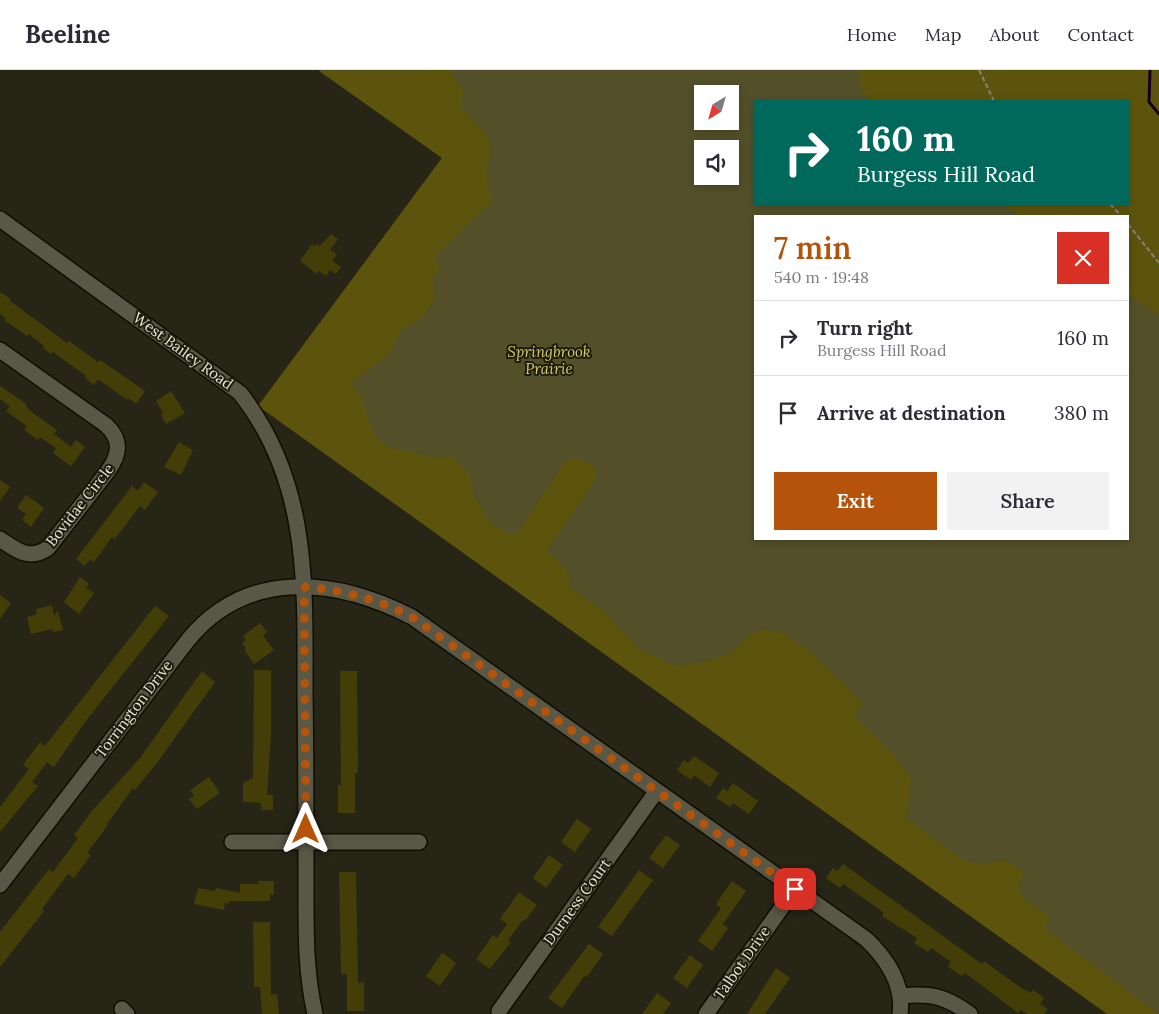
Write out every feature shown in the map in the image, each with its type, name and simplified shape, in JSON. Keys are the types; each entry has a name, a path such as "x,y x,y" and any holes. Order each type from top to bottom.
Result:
{"street":[{"name":"West Bailey Road","path":"0,218 240,393 266,431 285,476 298,527 304,587 306,957 315,1014"},
{"name":"Bovidae Circle","path":"0,350 106,425 115,435 118,448 114,463 48,548 39,553 25,554 0,539"},
{"name":"Torrington Drive","path":"0,885 194,632 216,612 238,599 271,588 304,587 356,595 392,607 412,617 656,792 866,939 879,951 892,971 901,996"},
{"name":"Durness Court","path":"498,1011 656,792"},
{"path":"232,842 419,842"},
{"name":"Talbot Drive","path":"706,1014 795,889"},
{"path":"900,1014 901,996 924,994 948,1000 970,1014"}],"path":[{"path":"979,70 994,100"},
{"path":"1111,205 1120,215"},
{"path":"1129,225 1159,263"}],"green space":[{"name":"Springbrook Prairie","path":"320,70 1159,70 1159,1014 259,406 442,158"}],"shaded area":[{"path":"450,70 464,92 461,106 489,138 491,154 486,170 488,189 493,200 434,257 441,269 433,278 435,298 421,319 401,329 390,353 351,383 360,395 374,435 390,448 437,457 452,457 470,475 473,493 489,521 507,533 518,533 565,461 579,459 596,468 596,479 547,551 567,570 571,588 606,613 640,650 675,666 710,661 732,652 748,637 763,629 785,635 808,649 863,703 854,716 892,753 911,778 906,818 964,861 982,864 1007,861 1024,872 1018,886 1022,897 1050,917 1044,928 1159,1014 1107,1014 258,406 442,158 319,71"},
{"path":"859,70 1159,70 1159,316 1129,295 1129,215 1018,215 1004,205 1129,205 1129,100 870,100 860,87"}],"building":[{"path":"331,234 338,239 330,250 337,254 332,261 341,267 336,274 330,270 326,276 319,271 317,274 300,261 312,244 314,247 316,244 320,246"},
{"path":"0,292 67,343 69,341 98,362 100,360 145,391 136,404 128,398 127,400 98,379 94,385 85,378 86,376 53,352 51,354 43,348 44,346 29,334 27,336 4,320 6,318 0,314"},
{"path":"0,386 25,403 29,410 57,430 54,434 71,447 76,440 85,447 71,466 53,453 56,448 40,437 38,440 24,430 27,426 6,411 10,406 0,399"},
{"path":"171,391 185,413 166,424 161,415 163,413 156,401"},
{"path":"179,442 193,450 181,475 164,467"},
{"path":"0,480 10,487 0,501"},
{"path":"144,482 158,492 145,510 140,506 115,539 112,537 94,562 90,559 85,566 76,559 132,486 138,491"},
{"path":"26,495 44,508 31,527 22,520 26,514 17,508"},
{"path":"80,577 89,584 86,588 94,593 79,614 64,602"},
{"path":"0,595 11,603 0,619"},
{"path":"52,605 54,616 58,611 63,630 53,632 52,629 31,634 27,617 37,614 36,609"},
{"path":"155,606 169,616 85,722 54,767 47,762 32,782 38,786 0,832 0,807 29,769 23,765 40,742 45,746"},
{"path":"260,623 267,632 263,636 274,650 254,664 244,649 246,648 242,643 246,640 243,636"},
{"path":"254,670 271,670 271,734 267,795 273,795 273,810 261,810 261,803 243,802 243,783 253,778"},
{"path":"202,671 215,682 157,763 135,790 133,788 107,824 87,853 91,855 74,878 68,874 42,909 44,911 0,967 0,932 49,869 53,872 78,838 74,835 91,812 140,758"},
{"path":"340,671 357,671 358,773 355,773 355,813 338,813 338,785 341,785"},
{"path":"694,756 719,773 710,787 694,775 691,780 677,770 684,760 688,763"},
{"path":"209,777 220,793 197,809 189,799 194,796 190,790"},
{"path":"733,783 758,801 749,814 733,803 730,807 716,798 723,788 727,791"},
{"path":"577,819 591,829 575,852 561,842"},
{"path":"666,835 680,845 663,868 649,858"},
{"path":"549,855 563,865 546,888 533,878"},
{"path":"843,864 982,964 984,961 1021,988 1031,993 1033,990 1044,998 1040,1004 1048,1009 1044,1014 1027,1014 1021,1010 1018,1013 965,973 962,976 948,967 951,962 931,948 928,952 914,943 917,938 882,916 884,913 843,884 840,888 826,878 833,868 837,871"},
{"path":"639,870 653,880 612,936 598,927"},
{"path":"339,872 356,872 358,983 364,982 364,1011 347,1011 347,974 341,974"},
{"path":"258,881 274,881 274,895 270,894 270,901 229,901 229,904 225,903 224,910 194,904 198,888 215,891 216,888 240,893 240,884 258,884"},
{"path":"732,881 746,891 723,924 728,928 712,951 698,941 721,908 716,904"},
{"path":"519,892 537,905 508,940 511,942 490,969 476,959 493,935 497,938 507,924 500,919"},
{"path":"253,922 270,922 271,995 277,994 279,1014 262,1014 260,987 254,987"},
{"path":"589,944 603,954 587,977 584,976 562,1008 548,998"},
{"path":"442,953 456,963 440,986 426,976"},
{"path":"690,955 703,965 687,988 673,978"},
{"path":"776,968 790,978 765,1014 747,1014"},
{"path":"657,993 671,1003 663,1014 642,1014"}],"waterway":[{"path":"1150,70 1149,102 1159,114"}],"route":[{"path":"306,829 304,587 356,595 392,607 412,617 795,889"}]}
